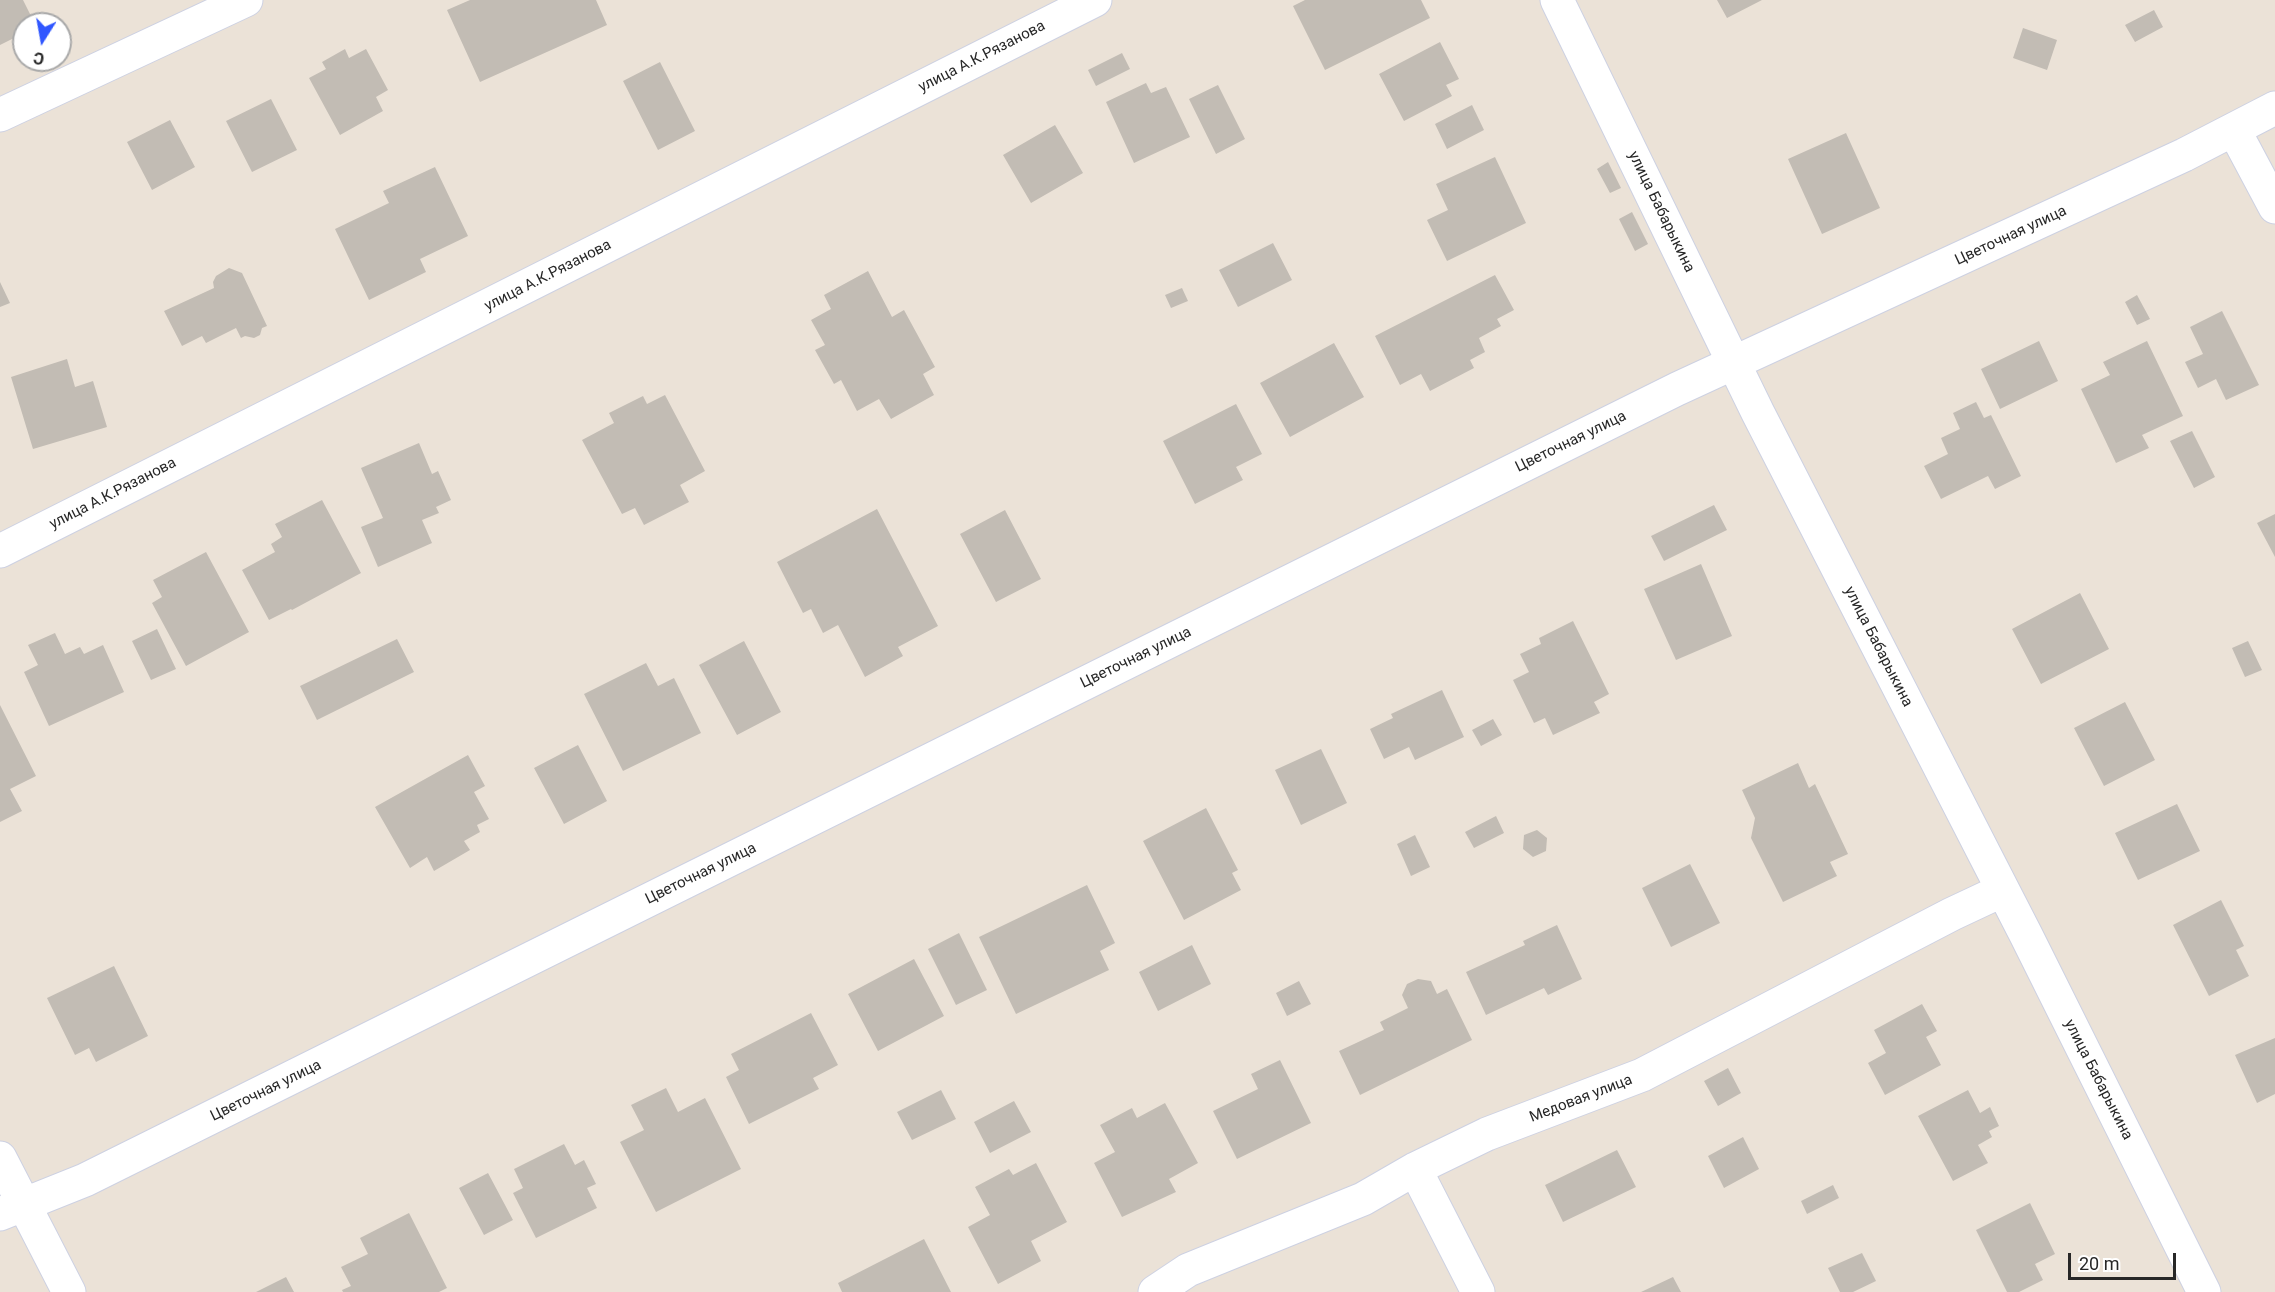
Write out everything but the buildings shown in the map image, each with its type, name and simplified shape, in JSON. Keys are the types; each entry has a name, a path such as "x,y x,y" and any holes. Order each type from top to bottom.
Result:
{"street":[{"path":"0,115 246,0"},
{"name":"улица А.К.Рязанова","path":"0,551 1095,0"},
{"name":"улица Бабарыкина","path":"1557,0 1734,364 2204,1292"},
{"name":"Цветочная улица","path":"12,1210 85,1180 1656,400 2184,155 2275,108"},
{"path":"2234,130 2275,207"},
{"name":"Медовая улица","path":"1155,1292 1188,1270 1364,1199 1415,1169 1487,1134 1642,1075 1952,914 2001,891"},
{"path":"0,1158 12,1210 69,1292"},
{"path":"1415,1169 1478,1292"}]}
